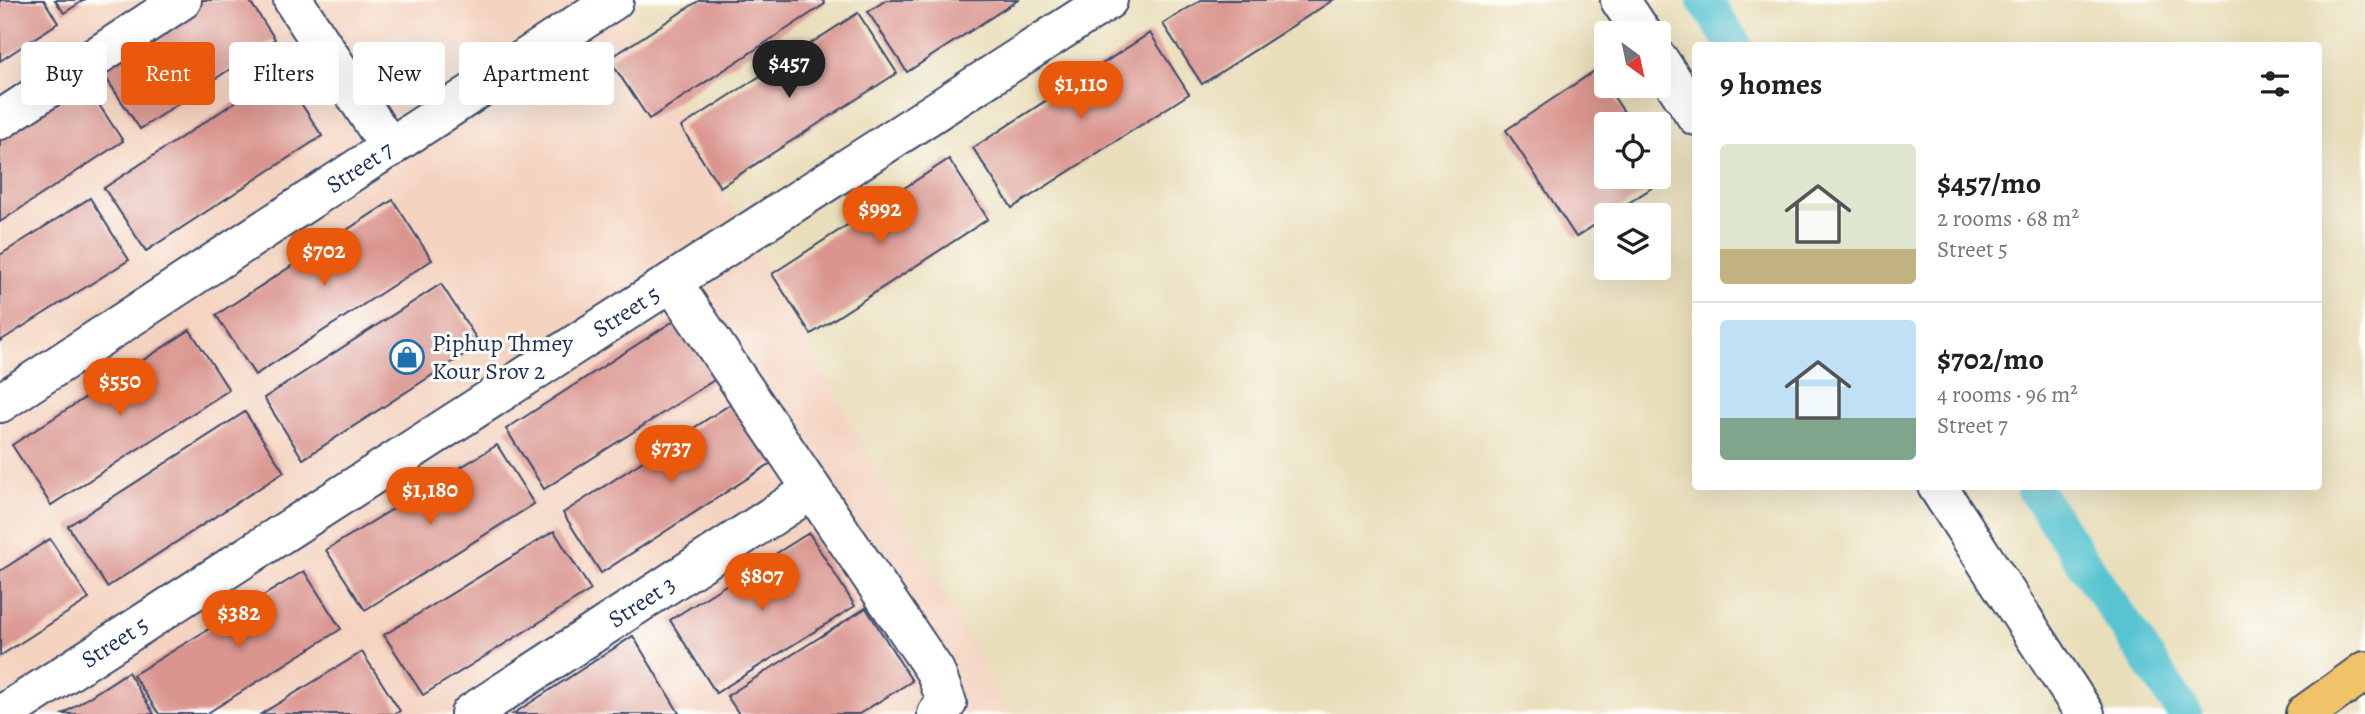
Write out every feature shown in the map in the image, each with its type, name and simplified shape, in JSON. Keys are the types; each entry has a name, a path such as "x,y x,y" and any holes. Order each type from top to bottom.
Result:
{"highway":[{"path":"2305,714 2365,671"}],"street":[{"path":"0,120 183,0"},
{"path":"293,0 390,148"},
{"name":"Street 7","path":"0,403 614,0"},
{"name":"Street 5","path":"3,714 1108,0"},
{"path":"1620,0 1634,21"},
{"path":"1671,78 1692,110"},
{"path":"672,282 935,671 942,708"},
{"name":"Street 3","path":"470,714 813,490"},
{"path":"1940,490 2085,714"}],"shaded area":[{"name":"Piphup Thmey Kour Srov 2","path":"0,0 620,0 1010,714 0,714"}],"building":[{"path":"0,0 44,0 58,23 29,42 21,42 21,47 0,61"},
{"path":"55,0 84,0 64,13"},
{"path":"203,0 249,0 275,39 270,42 229,42 229,70 215,79 215,42 140,42"},
{"path":"700,0 823,0 825,4 649,119 614,66 614,56"},
{"path":"886,0 1018,0 907,72 868,12"},
{"path":"1201,0 1333,0 1202,84 1163,24"},
{"path":"858,13 897,73 720,187 681,127"},
{"path":"1150,33 1189,94 1012,208 973,148"},
{"path":"121,55 121,100 107,80 107,64"},
{"path":"1594,71 1594,98 1615,98 1624,112 1594,112 1594,189 1650,189 1628,203 1594,203 1594,225 1576,237 1506,130"},
{"path":"43,105 99,105 123,141 0,222 0,133"},
{"path":"124,105 176,105 140,129"},
{"path":"231,105 302,105 322,136 146,251 104,188"},
{"path":"949,159 988,219 811,334 772,274"},
{"path":"90,198 129,260 0,341 0,255"},
{"path":"393,200 432,260 255,375 216,315"},
{"path":"441,284 480,344 303,459 264,398"},
{"path":"683,315 722,375 544,489 506,429"},
{"path":"190,330 229,390 51,505 12,445"},
{"path":"740,398 779,458 601,573 563,513"},
{"path":"245,412 284,472 107,587 68,526"},
{"path":"497,445 534,504 365,610 326,550"},
{"path":"554,531 591,590 423,695 384,635"},
{"path":"809,533 855,606 716,693 670,620"},
{"path":"50,539 89,599 0,656 0,571"},
{"path":"304,571 341,629 206,714 159,714 133,675"},
{"path":"866,608 912,681 859,714 739,714 727,696"},
{"path":"633,636 679,713 513,714"},
{"path":"362,652 400,711 395,714 261,714"},
{"path":"128,672 154,714 63,714"}],"waterway":[{"path":"1704,0 1732,42"},
{"path":"2035,490 2185,714"}],"place":[{"name":"Piphup Thmey Kour Srov 2","path":"407,357"}]}
